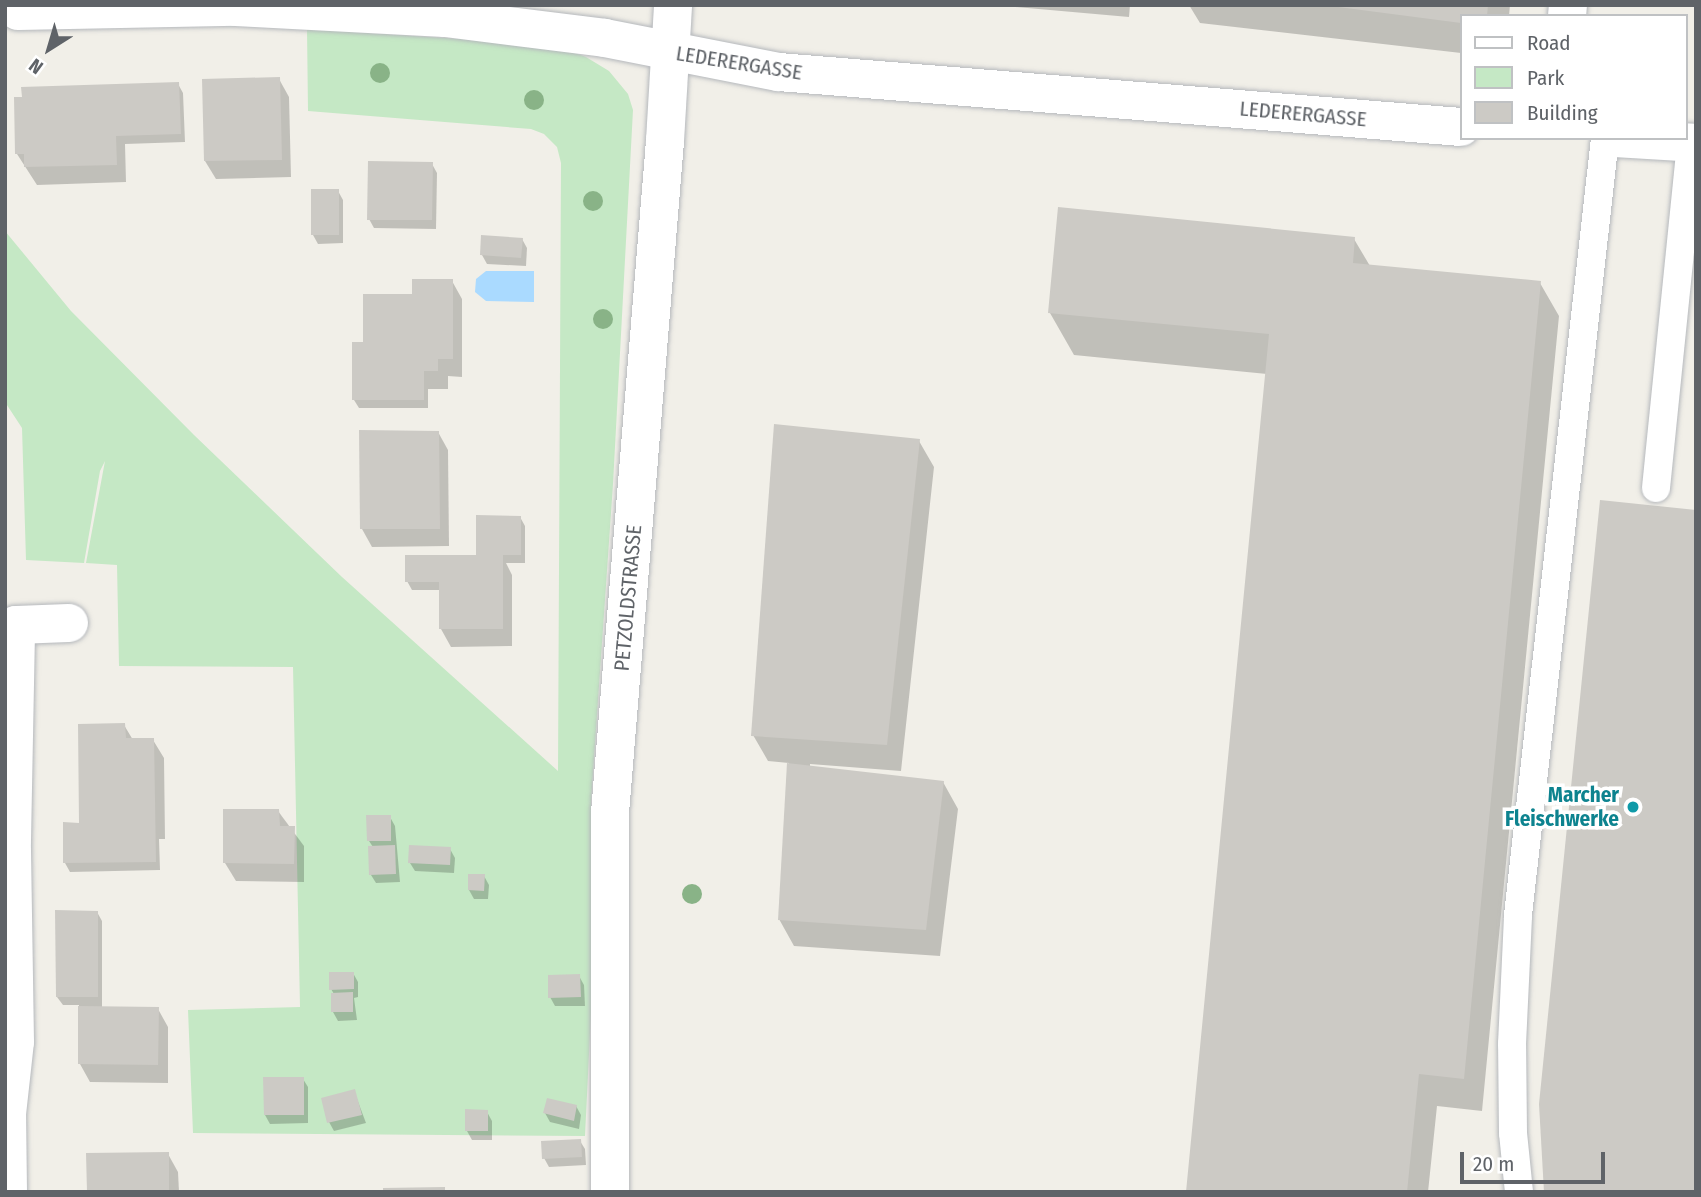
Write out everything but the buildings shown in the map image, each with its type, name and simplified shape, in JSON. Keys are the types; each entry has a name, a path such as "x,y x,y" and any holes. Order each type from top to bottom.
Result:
{"street":[{"name":"PETZOLDSTRASSE","path":"610,1192 610,813 673,5"},
{"name":"LEDERERGASSE","path":"18,11 236,6 445,18 593,36 779,72 1460,127"},
{"path":"1645,140 1694,143"},
{"path":"8,1192 7,1114 15,1042 12,840 16,625 69,623"}],"lane":[{"path":"1519,1192 1513,1133 1512,1044 1518,915 1605,140"},
{"path":"1656,488 1687,273 1694,143"}],"green space":[{"path":"307,29 536,44 564,49 586,57 609,71 628,94 633,110 613,484 591,802 593,972 585,1136 193,1133 188,1010 300,1007 293,667 119,666 117,565 86,563 105,461 100,471 84,563 26,560 22,428 5,402 5,231 71,311 194,435 342,577 558,771 561,163 557,147 544,134 531,129 308,111"}],"water":[{"path":"486,271 534,271 534,302 486,301 475,292 476,279"}],"place":[{"name":"Marcher Fleischwerke","path":"1633,807"}]}
